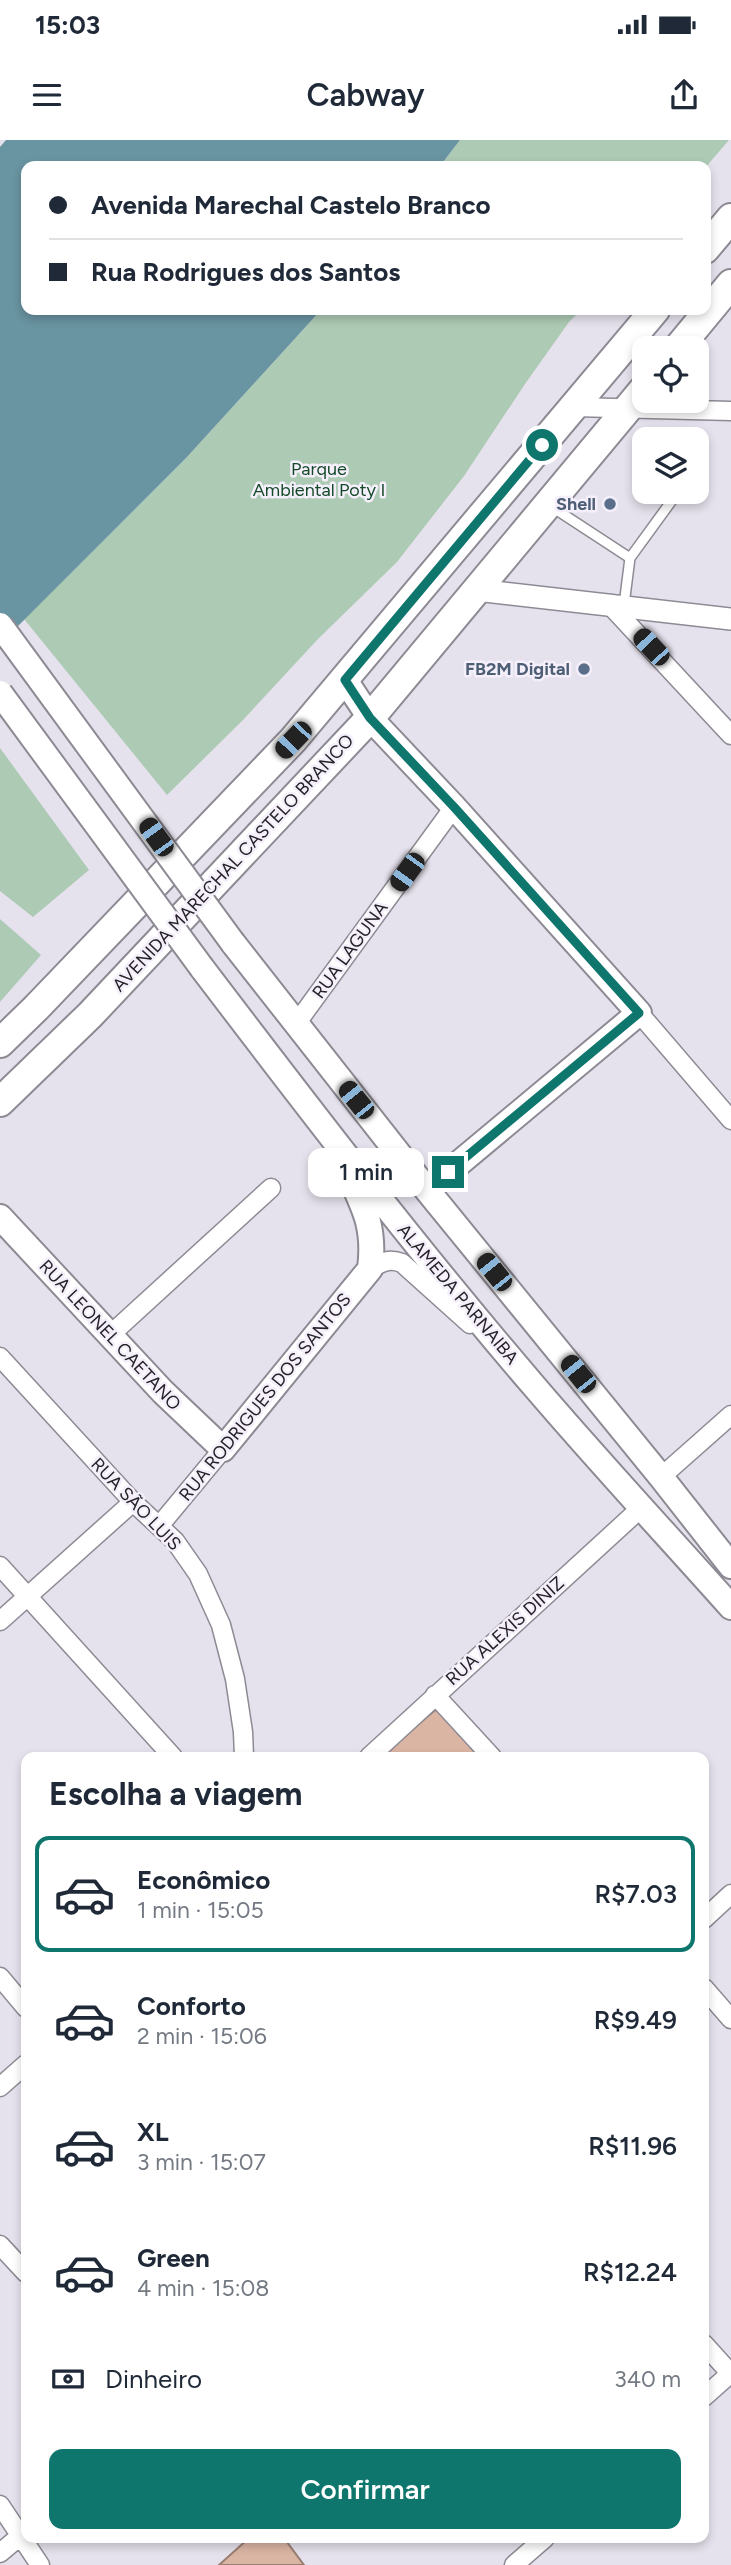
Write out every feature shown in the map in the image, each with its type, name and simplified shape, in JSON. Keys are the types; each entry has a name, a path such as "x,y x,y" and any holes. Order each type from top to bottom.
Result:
{"main road":[{"path":"711,242 731,218"},
{"path":"711,308 731,284"},
{"path":"0,1043 293,740 651,315"},
{"path":"688,336 705,315"},
{"name":"AVENIDA MARECHAL CASTELO BRANCO","path":"0,1102 115,988 370,718 632,404"},
{"path":"0,625 233,943 427,1190 731,1566"},
{"path":"345,680 370,718 454,807 639,1013 427,1190"},
{"name":"ALAMEDA PARNAIBA","path":"0,692 335,1144 534,1386 731,1607"},
{"path":"85,957 115,988"},
{"path":"335,1144 371,1229 373,1245 370,1269"},
{"name":"RUA LEONEL CAETANO","path":"0,1217 109,1336 223,1449"},
{"name":"RUA RODRIGUES DOS SANTOS","path":"223,1449 370,1269"}],"street":[{"path":"574,407 632,400"},
{"path":"709,408 731,411"},
{"path":"476,590 731,619"},
{"path":"617,606 731,735"},
{"name":"RUA LAGUNA","path":"296,1024 454,807"},
{"path":"639,1013 731,1120"},
{"path":"109,1336 271,1188"},
{"name":"ALAMEDA PARNAIBA","path":"370,1269 384,1261 395,1260 402,1263 534,1386"},
{"name":"RUA SÃO LUIS","path":"0,1357 133,1502 175,1541 198,1574 221,1625 235,1679 244,1752"},
{"path":"661,1477 731,1415"},
{"name":"RUA RODRIGUES DOS SANTOS","path":"160,1525 223,1449"},
{"path":"0,1621 133,1502"},
{"name":"RUA ALEXIS DINIZ","path":"374,1752 642,1507"},
{"path":"0,1566 168,1752"},
{"path":"435,1695 487,1752"},
{"path":"709,1914 731,1894"},
{"path":"0,1977 21,2002"},
{"path":"709,1994 731,2019"},
{"path":"0,2087 21,2068"},
{"path":"0,2245 21,2268"},
{"path":"709,2350 731,2374 709,2393"},
{"path":"0,2505 21,2530"},
{"path":"0,2553 21,2536"},
{"path":"29,2543 40,2565"},
{"path":"514,2565 539,2543"}],"lane":[{"path":"548,504 630,558"},
{"path":"617,606 630,558 669,504"}],"green space":[{"path":"460,140 729,140 711,161 444,161"},
{"name":"Parque Ambiental Poty I","path":"316,315 576,315 525,384 464,476 397,562 318,639 243,720 167,795 24,619 187,457"},
{"path":"0,748 89,870 33,917 0,891"},
{"path":"0,919 41,955 0,1002"}],"water":[{"path":"6,140 460,140 444,161 21,161 21,315 316,315 187,457 0,644 0,147"}],"building":[{"path":"439,1707 476,1752 385,1752"},
{"path":"243,2543 288,2543 304,2565 219,2565"}],"place":[{"name":"Shell","path":"610,504"},
{"name":"FB2M Digital","path":"584,669"}],"route":[{"path":"448,1172 639,1013 454,807 370,718 345,680 542,445"}]}
